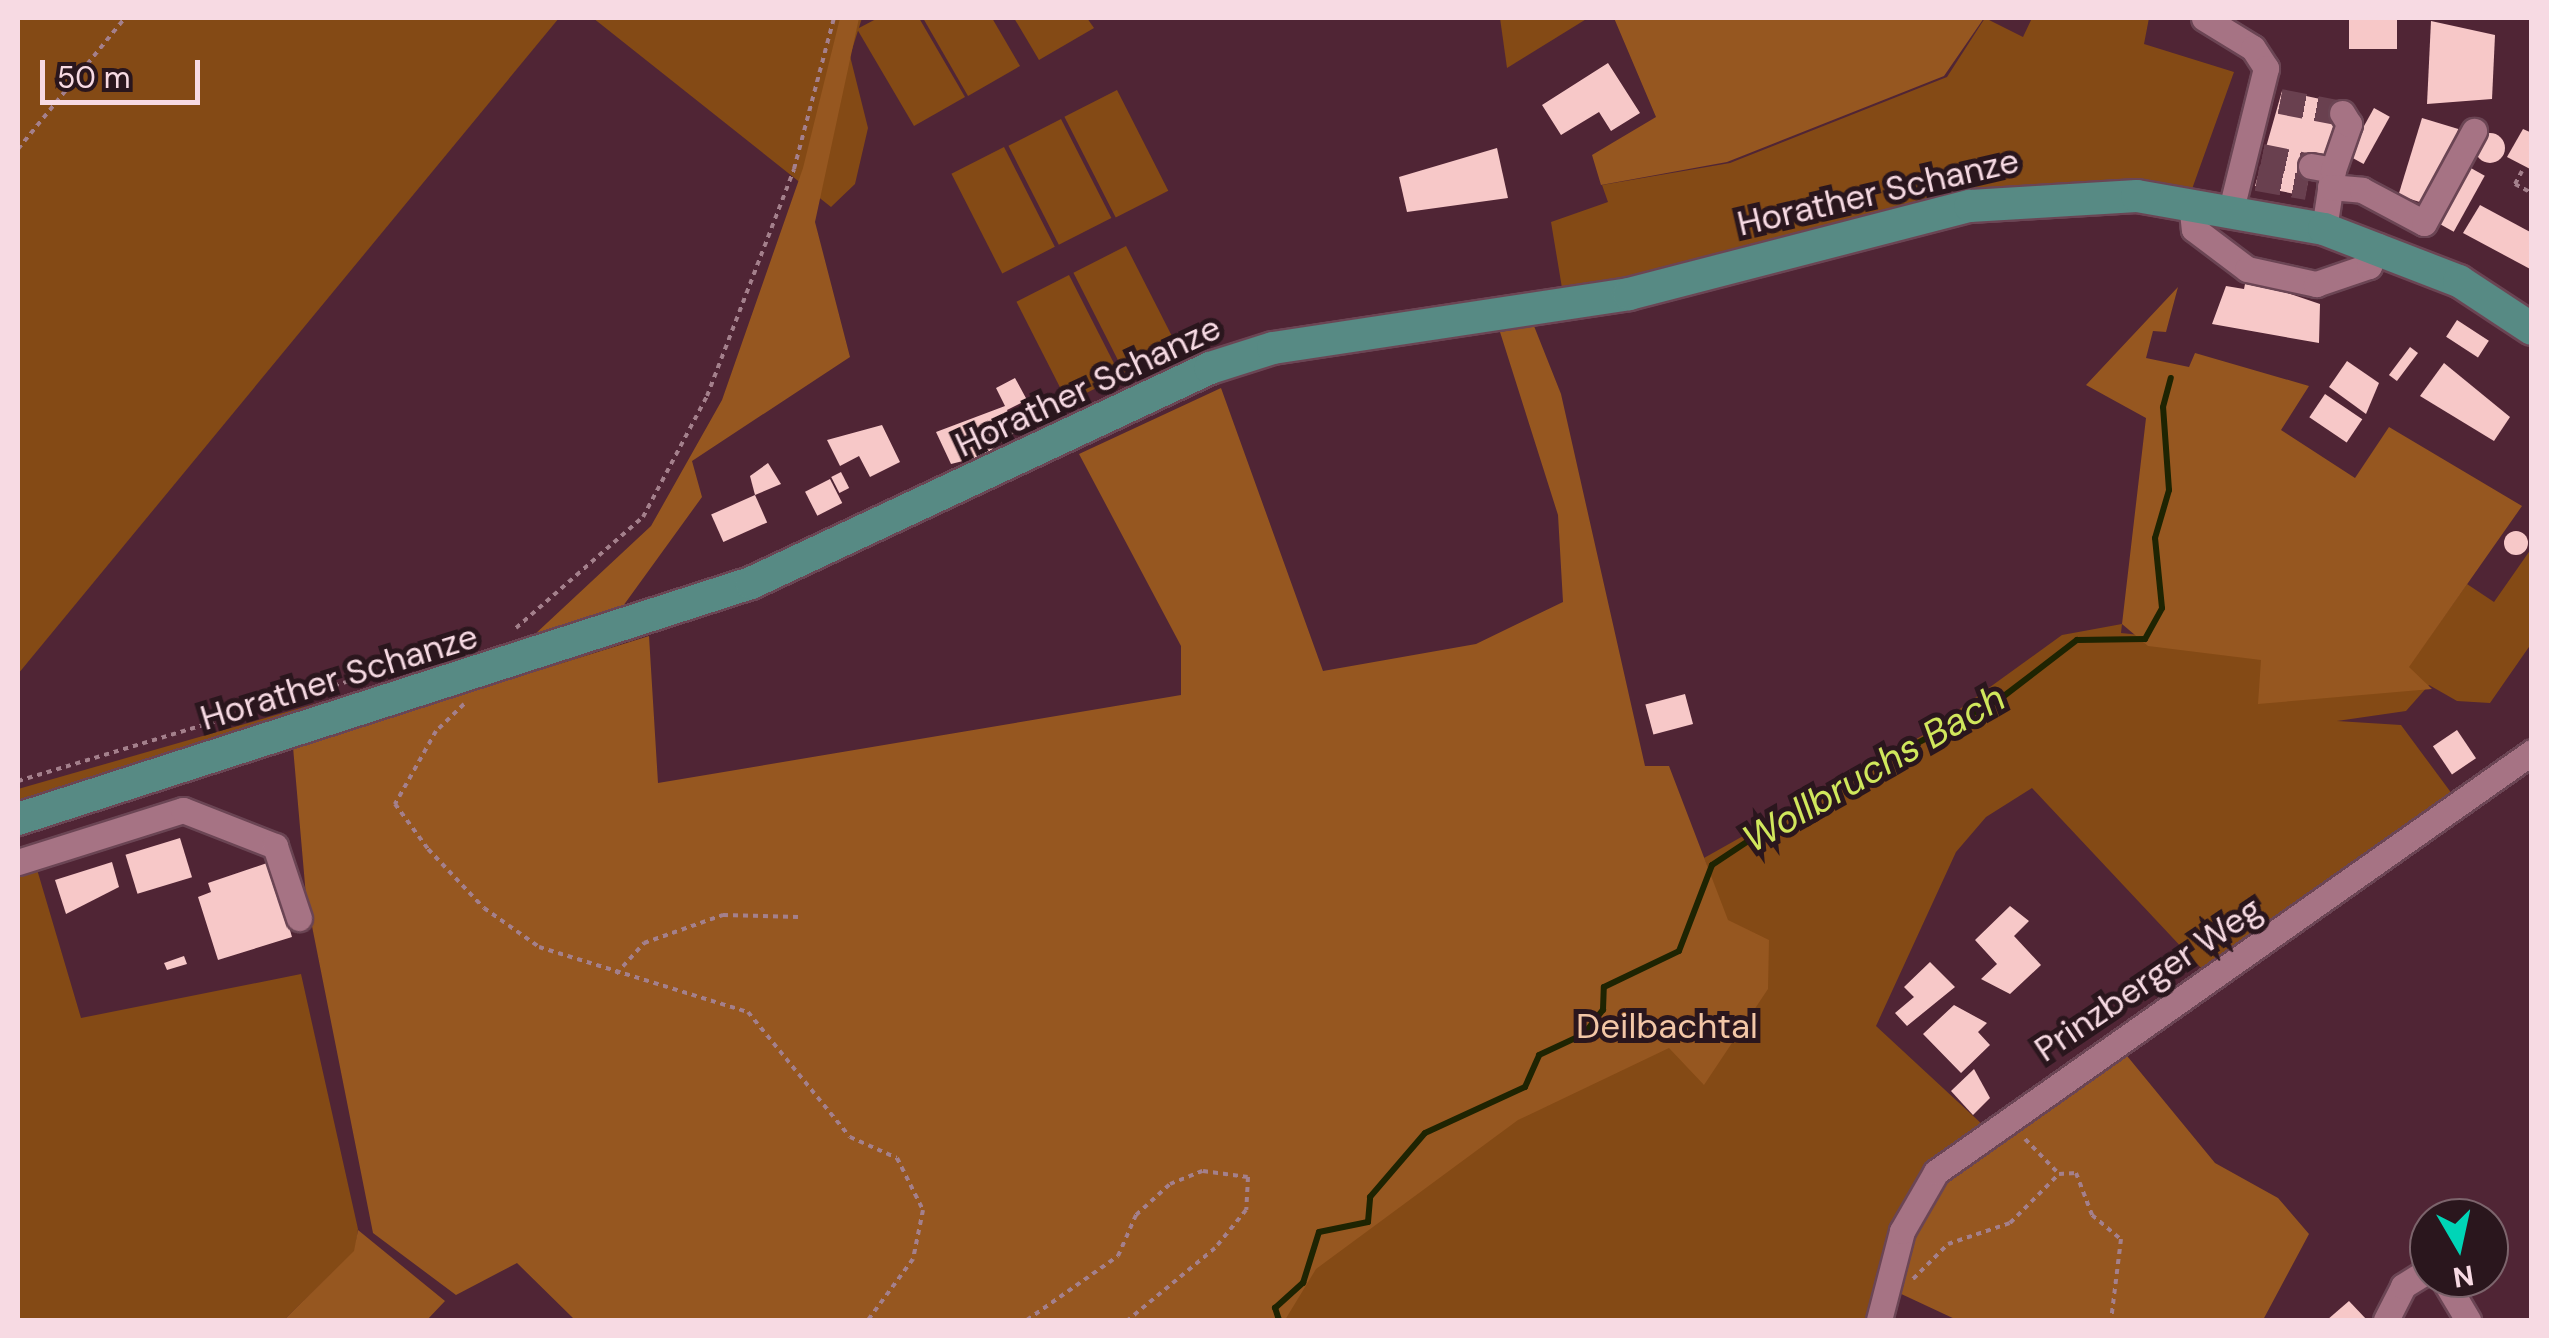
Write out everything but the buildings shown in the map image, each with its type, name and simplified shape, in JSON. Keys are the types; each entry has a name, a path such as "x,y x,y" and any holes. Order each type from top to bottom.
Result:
{"main road":[{"name":"Horather Schanze","path":"18,819 499,670 751,583 1210,368 1273,348 1629,294 1970,206 2055,194 2191,202 2324,229 2378,246 2459,281 2532,330"}],"lane":[{"path":"2204,18 2253,48 2266,68 2268,97 2251,165 2231,210"},
{"path":"2324,229 2322,180 2349,124 2342,112"},
{"path":"2322,180 2362,190 2424,223 2474,131"},
{"path":"2191,202 2194,229 2247,269 2316,284 2369,266 2378,246"},
{"name":"Prinzberger Weg","path":"1878,1320 1917,1197 2017,1111 2222,976 2532,752"},
{"path":"18,862 183,810 275,846 299,918"},
{"path":"2386,1320 2403,1286 2409,1282"},
{"path":"2455,1298 2468,1320"}],"path":[{"path":"18,149 125,18"},
{"path":"499,670 511,633 644,518 698,413 794,169 834,18"},
{"path":"2522,171 2515,184 2532,193"},
{"path":"18,782 379,672"},
{"path":"469,700 436,731 395,804 484,908 540,947 696,989 748,1012 850,1137 897,1158 923,1210 913,1258 868,1320"},
{"path":"618,971 644,943 723,916 798,918"},
{"path":"2017,1111 2028,1151 2059,1174 2086,1182 2092,1215 2121,1239 2111,1320"},
{"path":"1028,1320 1118,1256 1136,1214 1170,1184 1203,1172 1248,1177 1246,1210 1215,1248 1128,1320"},
{"path":"1888,1294 1948,1244 2010,1222 2059,1174"}],"green space":[{"path":"18,18 559,18 18,674"},
{"path":"593,18 862,18 850,56 868,128 855,184 831,207"},
{"path":"840,18 859,18 815,222 850,357 692,461 702,497 618,613 518,650 651,526 722,400 803,168"},
{"path":"878,18 919,18 965,97 914,126 857,29"},
{"path":"923,18 992,18 1020,66 968,96"},
{"path":"1014,18 1087,18 1094,28 1039,60"},
{"path":"1500,18 1588,18 1507,68"},
{"path":"1614,18 1984,18 1944,76 1727,162 1601,185 1592,155 1656,117"},
{"path":"1985,18 2023,37 2032,18 2149,18 2144,44 2234,72 2192,189 2137,187 1563,294 1551,222 1608,202 1602,185 1730,163 1947,77"},
{"path":"1117,90 1168,191 1116,217 1064,117"},
{"path":"1061,119 1111,218 1059,245 1008,146"},
{"path":"1004,147 1055,247 1002,274 951,174"},
{"path":"1126,246 1177,346 1124,373 1073,273"},
{"path":"1069,275 1120,376 1068,402 1016,302"},
{"path":"2178,287 2166,332 2153,331 2146,358 2189,367 2195,353 2309,386 2281,430 2355,478 2389,427 2522,506 2409,667 2432,689 2258,704 2261,660 2148,646 2122,624 2146,418 2086,385"},
{"name":"Deilbachtal","path":"1534,326 1561,394 1645,766 1669,766 1728,920 1769,940 1768,989 1704,1085 1669,1048 1518,1120 1316,1269 1285,1320 575,1320 517,1263 456,1295 373,1233 306,896 293,747 649,636 658,783 1181,695 1181,646 1079,454 1221,388 1323,671 1476,644 1563,602 1558,515 1500,332"},
{"name":"Deilbachtal","path":"2531,549 2531,644 2490,703 2457,701 2429,685 2406,711 2337,721 2401,725 2458,802 2217,985 2032,788 1986,817 1956,852 1876,1026 1984,1126 1872,1320 1278,1320 1277,1301 1710,874 1704,858 1925,734 2062,635 2122,624 2121,633 2411,663 2467,584 2494,602"},
{"path":"489,654 18,808 18,789"},
{"path":"36,866 81,1018 301,974 358,1229 355,1251 284,1320 18,1320 18,873"},
{"path":"2123,1051 2215,1163 2278,1198 2309,1234 2263,1320 1957,1320 1897,1292 1911,1233 1942,1176"},
{"path":"358,1230 445,1301 427,1320 284,1320 354,1251"}],"waterway":[{"name":"Wollbruchs Bach","path":"1279,1320 1275,1308 1303,1283 1319,1232 1368,1222 1370,1197 1425,1133 1525,1087 1539,1055 1584,1034 1603,1010 1604,987 1679,951 1712,865 1807,802 2000,699 2077,640 2145,639 2162,608 2155,538 2169,490 2163,407 2171,378"}],"tunnel":[{"path":"2280,101 2342,113"},
{"path":"2262,156 2311,166"},
{"path":"2257,178 2307,187"}]}
